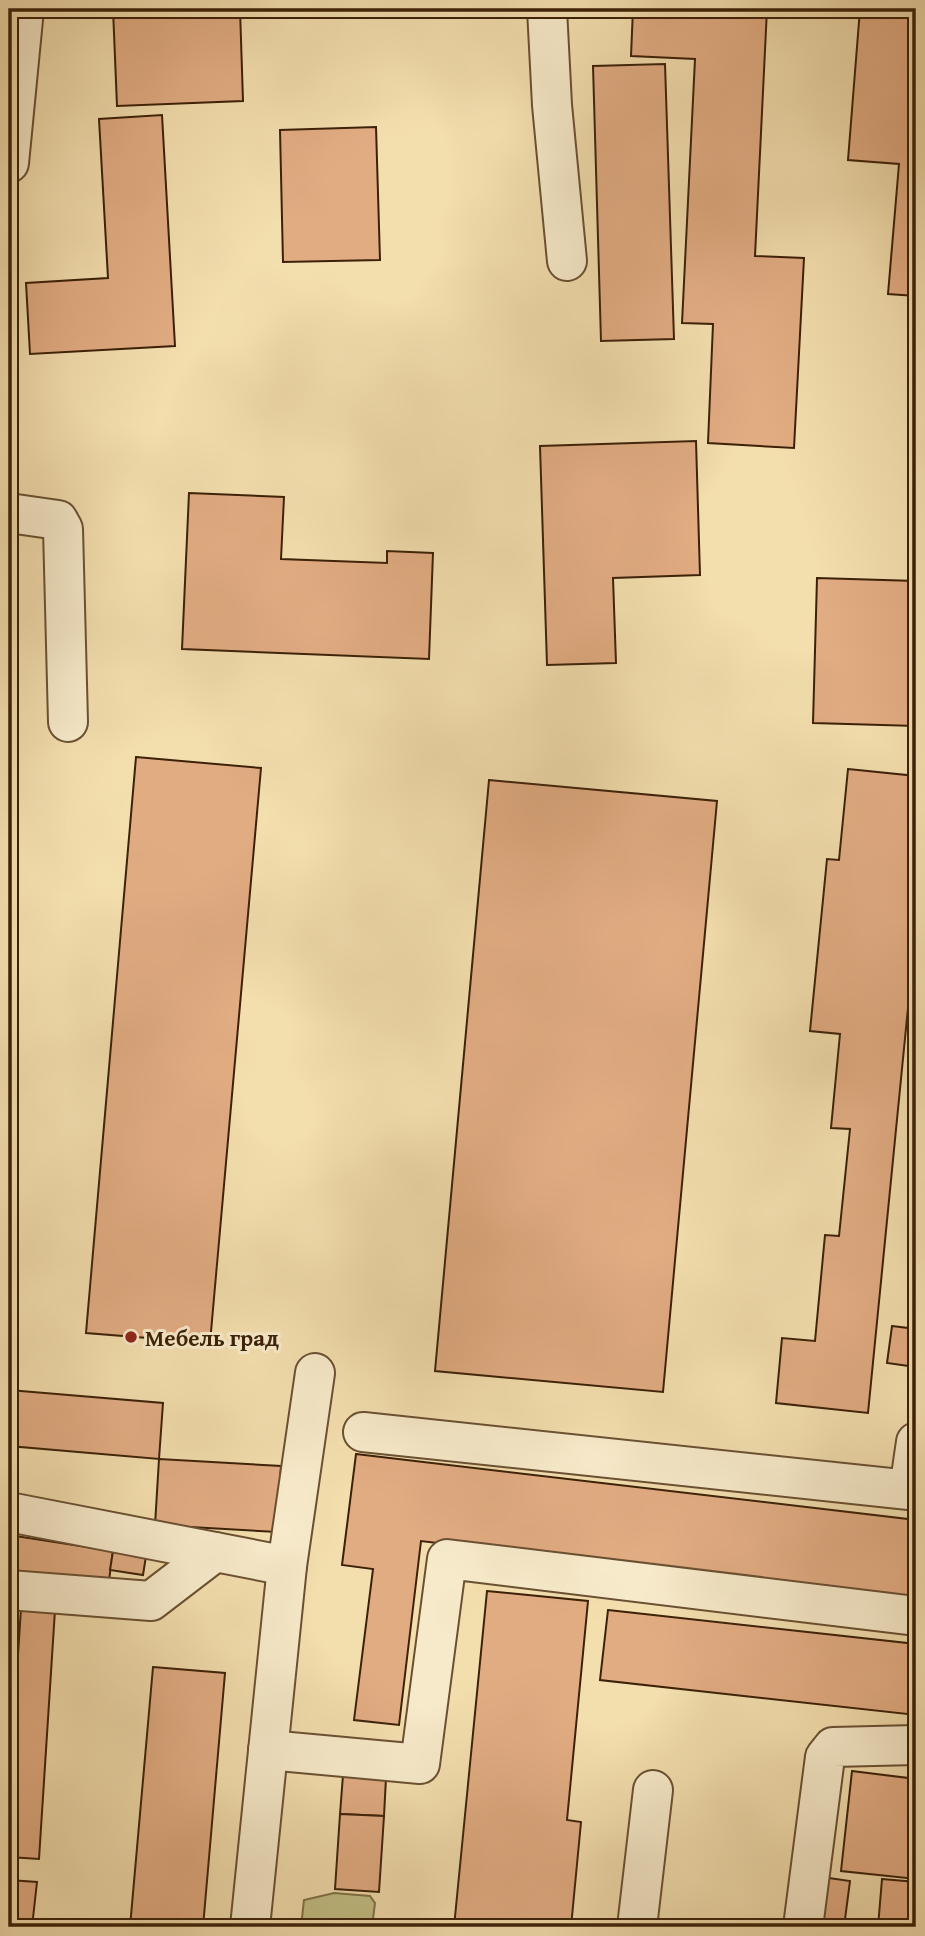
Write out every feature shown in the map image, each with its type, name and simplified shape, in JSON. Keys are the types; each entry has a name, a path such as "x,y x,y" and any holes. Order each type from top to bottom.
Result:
{"street":[{"path":"9,163 24,9"},
{"path":"547,9 552,105 567,261"},
{"path":"9,513 58,520 63,529 68,722"},
{"path":"250,1927 287,1566 315,1373"},
{"path":"363,1432 909,1490 916,1442"},
{"path":"9,1512 287,1566"},
{"path":"9,1590 151,1601 215,1552"},
{"path":"268,1750 420,1764 447,1559 916,1616"},
{"path":"803,1927 825,1757 833,1747 916,1745"},
{"path":"637,1927 653,1790"}],"shaded area":[{"path":"334,1893 370,1896 375,1903 372,1927 301,1927 304,1900"}],"building":[{"path":"113,9 240,9 243,101 117,106"},
{"path":"633,9 767,9 755,256 804,258 794,448 708,443 713,324 682,323 695,59 631,56"},
{"path":"860,9 916,9 916,296 888,294 899,164 848,160"},
{"path":"665,64 674,339 601,341 593,66"},
{"path":"162,115 175,346 30,354 26,283 108,278 99,119"},
{"path":"376,127 380,260 283,262 280,130"},
{"path":"696,441 700,575 613,578 616,663 547,665 540,446"},
{"path":"189,493 284,497 281,559 387,563 387,551 433,553 429,659 182,649"},
{"path":"9,528 16,529 9,609"},
{"path":"817,578 916,581 916,726 813,723"},
{"path":"136,757 261,768 210,1343 86,1333"},
{"path":"848,769 916,776 916,927 868,1413 776,1403 782,1338 815,1341 825,1235 839,1236 850,1129 831,1128 840,1034 810,1031 827,859 839,860"},
{"path":"489,780 717,801 663,1392 435,1371"},
{"path":"892,1326 916,1329 916,1367 887,1363"},
{"path":"9,1390 163,1403 159,1459 9,1446"},
{"path":"356,1454 916,1520 916,1599 421,1541 399,1725 354,1720 373,1569 342,1565"},
{"path":"159,1459 281,1466 277,1532 155,1525"},
{"path":"9,1535 113,1551 108,1588 9,1573"},
{"path":"113,1551 146,1556 143,1575 110,1570"},
{"path":"487,1591 588,1601 567,1820 581,1822 571,1927 454,1927"},
{"path":"21,1608 55,1610 39,1859 9,1857 9,1796"},
{"path":"608,1610 916,1644 916,1715 600,1680"},
{"path":"153,1667 225,1673 203,1927 130,1927"},
{"path":"852,1771 916,1779 916,1879 841,1871"},
{"path":"343,1775 386,1778 384,1816 340,1814"},
{"path":"340,1814 384,1816 379,1892 335,1889"},
{"path":"822,1877 850,1881 844,1927 816,1927"},
{"path":"882,1879 916,1882 916,1927 878,1927"},
{"path":"9,1880 37,1882 32,1927 9,1927"}],"place":[{"name":"Мебель град","path":"131,1337"}]}
